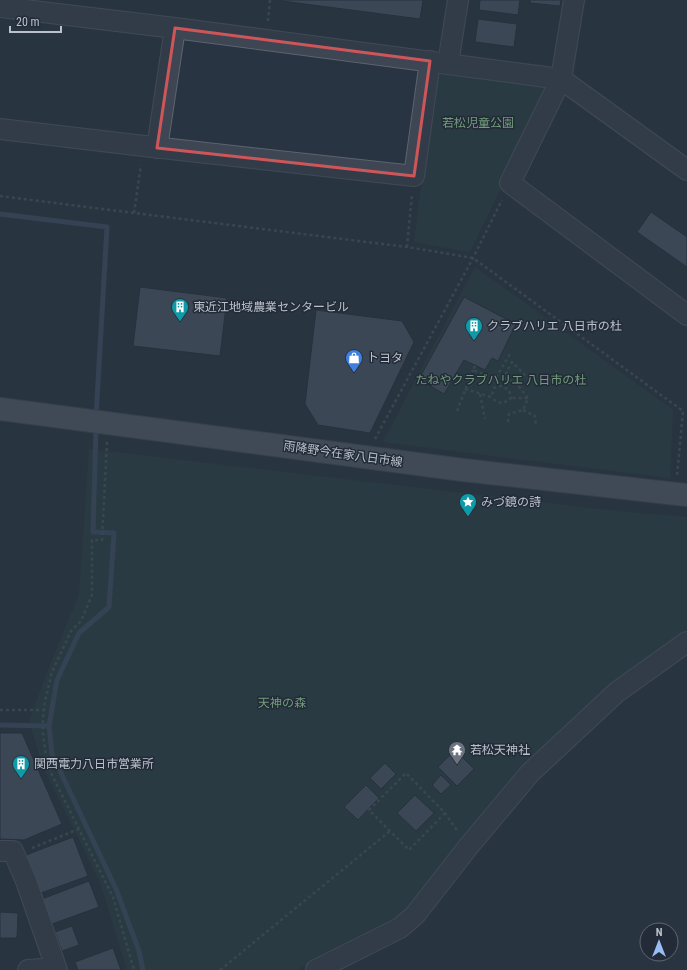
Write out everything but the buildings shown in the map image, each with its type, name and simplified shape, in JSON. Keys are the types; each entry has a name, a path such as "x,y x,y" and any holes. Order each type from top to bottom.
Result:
{"main road":[{"name":"雨降野今在家八日市線","path":"0,409 463,470 682,489"}],"street":[{"path":"0,128 151,147 414,176 439,62 458,0"},
{"path":"574,0 561,79 510,184 687,315"},
{"path":"0,7 175,28 561,79 687,170"},
{"path":"151,147 175,28"},
{"path":"316,970 400,928 415,915 468,847 530,773 617,692 687,642"},
{"path":"7,853 26,881 57,969 28,970"}],"path":[{"path":"134,213 151,147"},
{"path":"407,247 414,176"},
{"path":"374,440 473,258 510,184"},
{"path":"0,196 407,247 473,258 683,411 682,489"},
{"path":"473,370 495,379 510,354"},
{"path":"528,398 516,383 504,378 512,362 526,376 539,384 551,381 557,371"},
{"path":"457,411 475,366"},
{"path":"491,397 494,388 501,386 509,390 511,398"},
{"path":"465,389 491,397 496,402 504,403 511,398 528,398"},
{"path":"480,394 485,419"},
{"path":"523,410 528,398"},
{"path":"508,422 509,414 523,410 535,416 536,427"},
{"path":"107,439 102,540 92,540 92,595 81,621 71,631 52,672 42,718 42,734 47,765 113,897 134,970"},
{"path":"0,710 44,710"},
{"path":"446,813 409,850 368,810 406,773 446,813 468,847"},
{"path":"7,853 79,829"},
{"path":"220,970 390,831"}],"highlighted area":[{"path":"175,28 430,61 414,176 157,148"}],"green space":[{"name":"若松児童公園","path":"436,67 552,83 470,252 414,242"},
{"name":"たねやクラブハリエ 八日市の杜","path":"475,267 673,410 670,478 383,442"},
{"name":"天神の森","path":"89,449 616,511 687,517 687,630 610,688 410,908 396,921 296,970 127,970 100,882 43,767 29,721 79,595"}],"waterway":[{"path":"0,214 107,227 96,417"},
{"path":"96,427 93,532 114,533 109,607 79,633 57,680 49,726 52,754 116,889 139,951 143,970"},
{"path":"0,725 49,726"}],"place":[{"name":"東近江地域農業センタービル","path":"180,322"},
{"name":"クラブハリエ 八日市の杜","path":"474,341"},
{"name":"トヨタ","path":"354,373"},
{"name":"みづ鏡の詩","path":"468,517"},
{"name":"若松天神社","path":"457,765"},
{"name":"関西電力八日市営業所","path":"21,779"}]}
